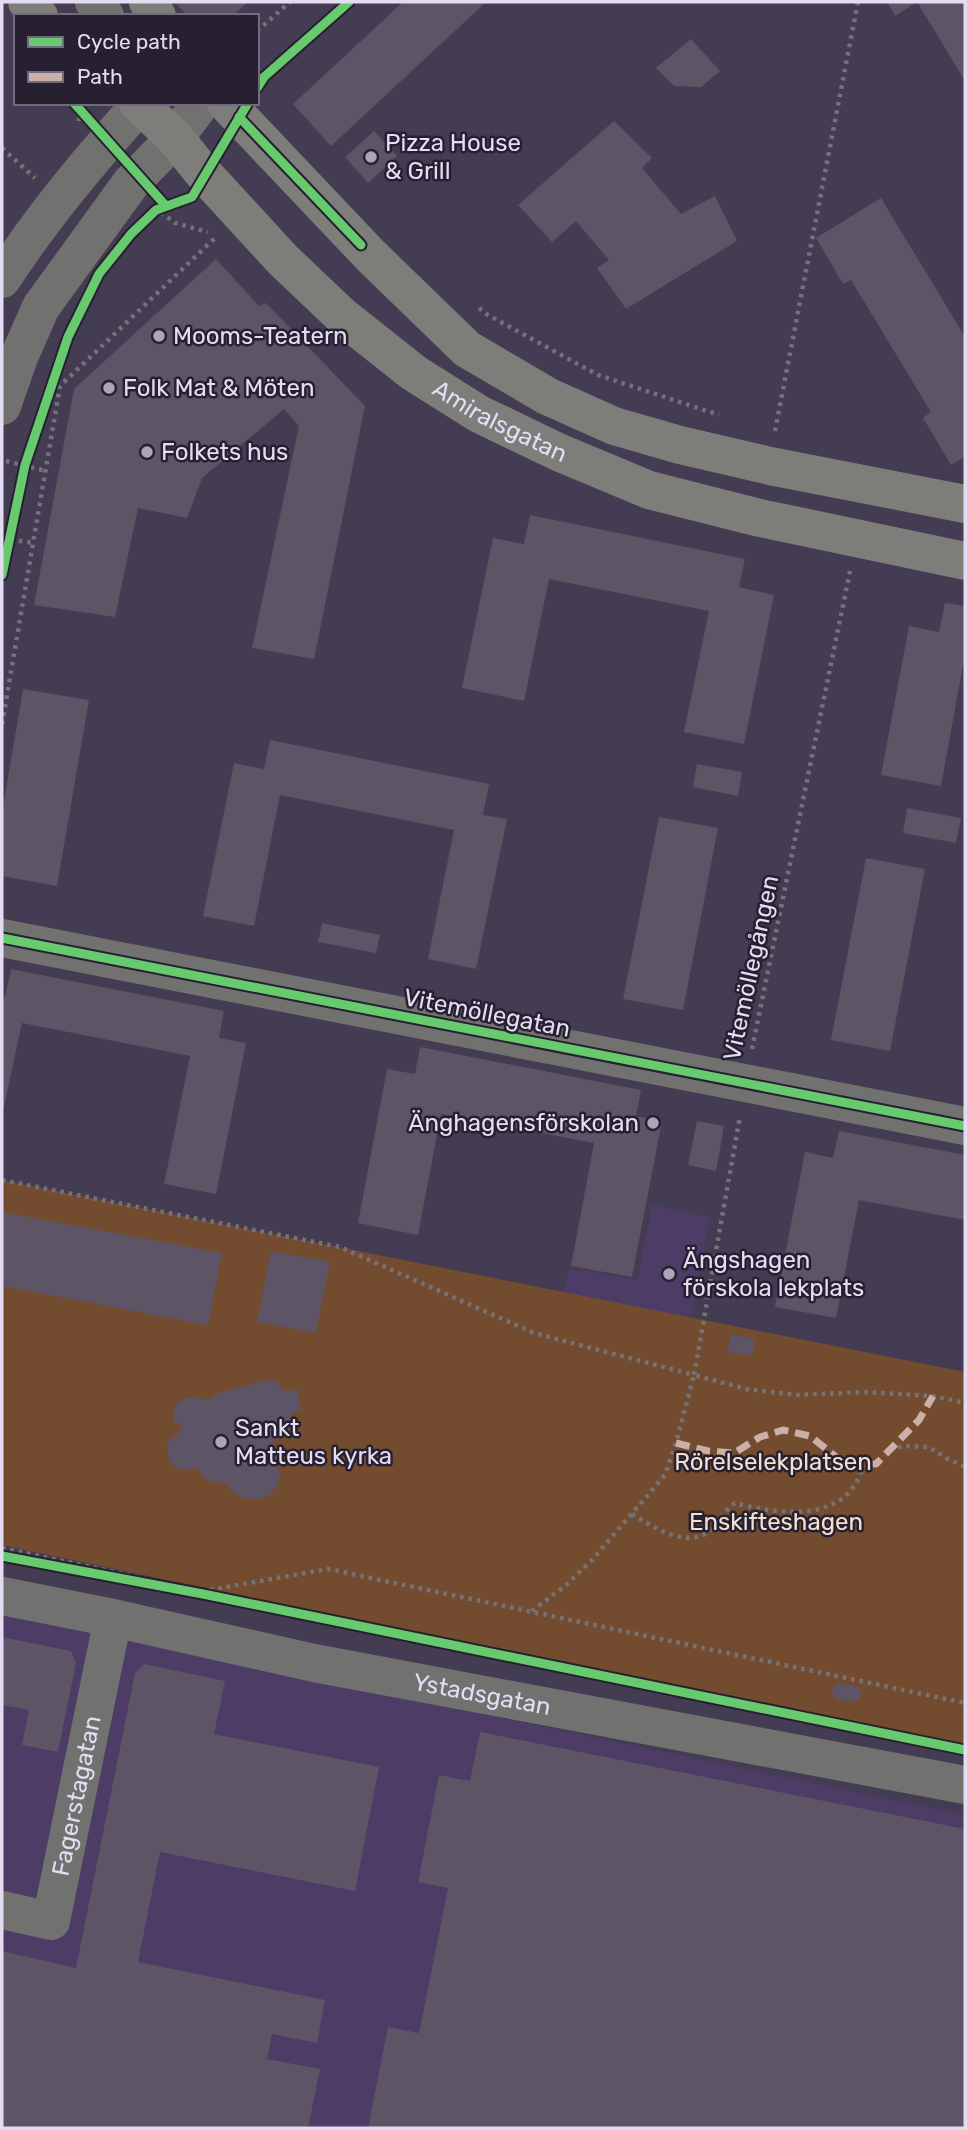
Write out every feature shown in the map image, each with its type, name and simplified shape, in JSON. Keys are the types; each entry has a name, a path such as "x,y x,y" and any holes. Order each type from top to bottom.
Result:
{"main road":[{"name":"Amiralsgatan","path":"141,105 175,138 204,174 283,260 342,316 414,373 479,414 558,452 649,490 760,518 965,561"},
{"name":"Amiralsgatan","path":"228,105 371,256 467,349 547,396 614,426 680,445 770,466 965,504"}],"street":[{"path":"2,279 30,234 139,105"},
{"path":"2,406 19,357 41,307 139,176 175,138 200,105"},
{"name":"Vitemöllegatan","path":"2,938 965,1126"},
{"name":"Ystadsgatan","path":"2,1596 314,1663 965,1785"},
{"name":"Fagerstagatan","path":"2,1910 51,1921 113,1618"}],"path":[{"path":"259,29 290,2"},
{"path":"762,429 775,433 858,2"},
{"path":"76,105 107,141"},
{"path":"2,148 38,179"},
{"path":"139,176 166,206 156,210 148,218"},
{"path":"2,724 60,386 219,235"},
{"path":"478,306 488,315 598,375 724,417"},
{"path":"46,401 55,376"},
{"path":"22,477 29,452"},
{"path":"6,461 46,471"},
{"path":"7,551 5,538 12,526"},
{"path":"5,538 33,543"},
{"path":"839,568 862,572"},
{"path":"2,1180 340,1247 534,1333 746,1389 797,1395 864,1392 933,1396 965,1403"},
{"path":"890,1450 904,1446 929,1447 965,1467"},
{"path":"632,1514 656,1529 679,1537 697,1537 713,1528 735,1503 789,1513 825,1508 847,1494 860,1477 863,1465"},
{"path":"2,1548 204,1591 328,1569 965,1703"},
{"path":"2,1556 216,1597"}],"shaded area":[{"name":"Ängshagen förskola lekplats","path":"652,1205 710,1217 685,1347 558,1322 569,1268 637,1280"},
{"path":"2,1613 965,1815 965,2128 2,2128"}],"green space":[{"name":"Enskifteshagen","path":"2,1180 965,1372 965,1749 2,1545"}],"building":[{"path":"175,2 248,2 234,14 185,14"},
{"path":"403,2 486,2 331,146 293,104"},
{"path":"887,2 917,2 895,16"},
{"path":"917,2 965,2 965,81"},
{"path":"691,39 720,71 701,87 674,86 656,68"},
{"path":"614,121 652,158 642,168 681,214 715,196 737,241 626,309 597,268 609,260 576,221 552,242 518,205"},
{"name":"Pizza House & Grill","path":"374,131 397,156 368,183 345,157"},
{"path":"881,198 965,337 965,457 951,465 923,418 931,412 851,280 843,284 816,238"},
{"name":"Folkets hus","path":"216,259 259,306 266,303 365,406 314,659 252,648 299,426 284,409 202,478 187,518 138,508 115,617 34,605 74,389"},
{"path":"530,515 745,559 739,587 774,595 744,744 684,732 709,611 549,579 524,701 462,688 493,538 524,544"},
{"path":"945,603 965,606 965,666 963,665 941,786 881,775 909,626 939,632"},
{"path":"23,689 89,700 57,886 2,876 2,813"},
{"path":"270,740 489,784 483,815 507,819 476,969 428,959 454,830 280,795 254,926 203,916 234,763 264,769"},
{"path":"697,764 742,772 738,796 693,787"},
{"path":"907,808 961,818 956,843 903,833"},
{"path":"659,817 718,828 683,1010 623,999"},
{"path":"866,858 925,869 890,1051 831,1040"},
{"path":"322,923 380,935 376,953 318,942"},
{"path":"11,969 224,1011 219,1038 246,1043 216,1194 164,1184 190,1056 22,1023 2,1116 2,996 5,997"},
{"path":"420,1047 641,1090 636,1116 662,1121 632,1277 571,1266 594,1143 441,1114 418,1235 358,1223 387,1069 415,1074"},
{"path":"697,1121 724,1126 716,1171 688,1165"},
{"path":"839,1131 965,1155 965,1220 859,1200 836,1318 775,1307 805,1152 833,1158"},
{"path":"2,1212 222,1253 208,1325 2,1286"},
{"path":"271,1251 330,1262 316,1333 257,1322"},
{"path":"731,1334 755,1339 752,1356 727,1352"},
{"name":"Sankt Matteus kyrka","path":"268,1380 277,1382 284,1391 297,1390 301,1409 292,1413 291,1427 284,1435 274,1440 273,1450 280,1453 280,1477 270,1495 254,1500 243,1498 225,1483 211,1482 202,1476 198,1468 178,1468 169,1462 167,1444 179,1434 181,1425 174,1421 174,1410 178,1402 196,1397 207,1400 220,1392"},
{"path":"2,1637 71,1651 76,1663 58,1752 22,1745 29,1710 2,1705"},
{"path":"144,1664 225,1681 214,1734 379,1767 355,1891 160,1852 138,1962 325,2000 317,2043 272,2034 267,2059 320,2069 308,2128 2,2128 2,1951 76,1968 135,1673"},
{"path":"839,1683 858,1687 860,1698 855,1701 836,1699 832,1693 833,1687"},
{"path":"480,1732 965,1829 965,2128 368,2128 388,2027 419,2033 448,1888 418,1882 439,1775 470,1781"}],"marked path":[{"path":"676,1443 708,1451 734,1453 760,1437 783,1430 810,1436 845,1464 876,1464 919,1420 933,1396"}],"cycle path":[{"path":"259,85 264,77 349,2"},
{"path":"76,105 166,206"},
{"path":"2,575 25,465 68,337 99,274 131,234 156,210 192,197 247,105"},
{"path":"239,117 361,245"},
{"path":"2,938 965,1126"},
{"path":"2,1556 203,1594 965,1750"}],"place":[{"name":"Pizza House & Grill","path":"371,157"},
{"name":"Mooms-Teatern","path":"159,336"},
{"name":"Folk Mat & Möten","path":"109,388"},
{"name":"Folkets hus","path":"147,452"},
{"name":"Änghagensförskolan","path":"653,1123"},
{"name":"Ängshagen förskola lekplats","path":"669,1274"},
{"name":"Sankt Matteus kyrka","path":"221,1442"}],"park label":[{"name":"Rörelselekplatsen","path":"773,1462"}]}
